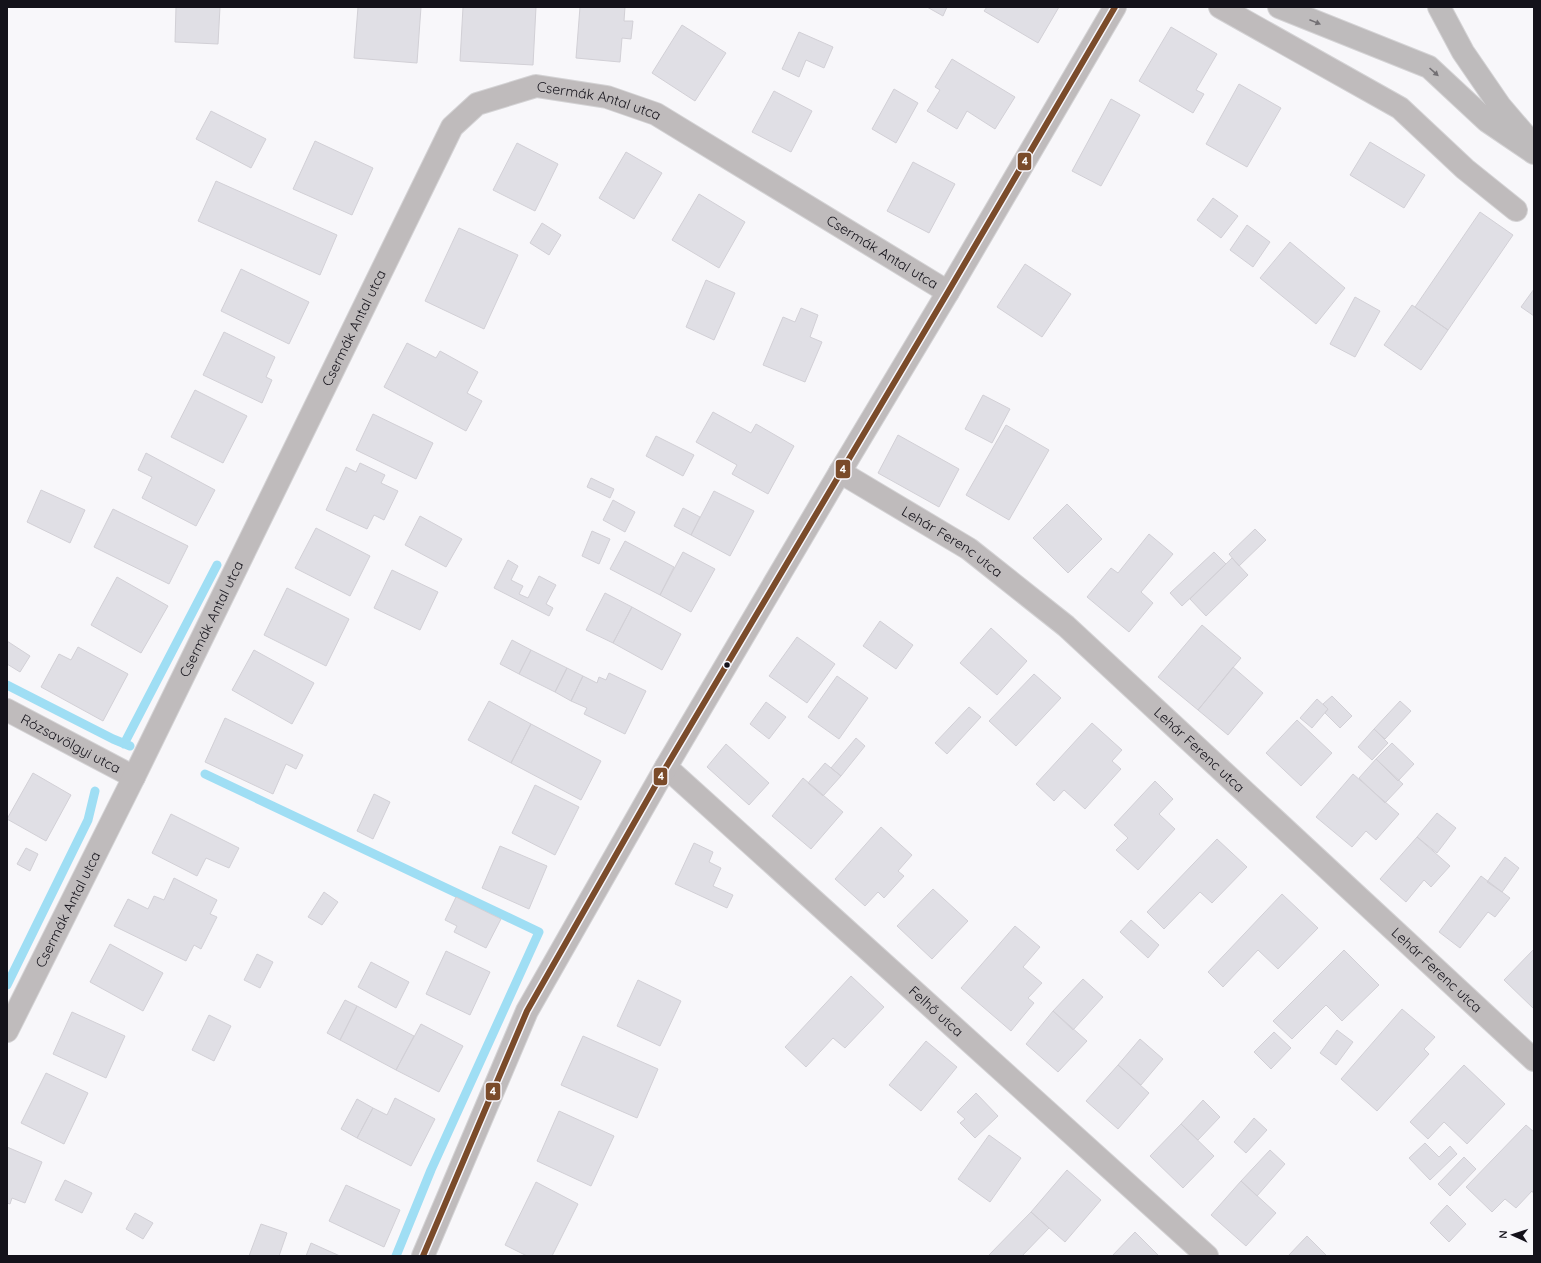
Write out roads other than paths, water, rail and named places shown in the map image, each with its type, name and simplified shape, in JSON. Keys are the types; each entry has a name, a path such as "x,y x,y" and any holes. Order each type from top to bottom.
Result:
{"main road":[{"path":"1279,7 1429,68 1487,120 1534,153"},
{"path":"1439,7 1463,52 1500,106 1534,146"}],"street":[{"path":"423,1256 528,1011 666,767 1115,7"},
{"path":"1220,7 1400,108 1465,169 1516,210"},
{"name":"Csermák Antal utca","path":"7,1031 134,777 452,127 477,104 536,86 607,97 656,114 948,292"},
{"name":"Lehár Ferenc utca","path":"840,472 969,549 1066,626 1534,1060"},
{"name":"Rózsavölgyi utca","path":"7,710 134,777"},
{"name":"Felhő utca","path":"666,767 1207,1256"}],"waterway":[{"path":"124,744 217,565"},
{"path":"7,685 113,739 130,746"},
{"path":"205,774 539,932 431,1170 396,1256"},
{"path":"7,985 88,820 95,791"}]}
